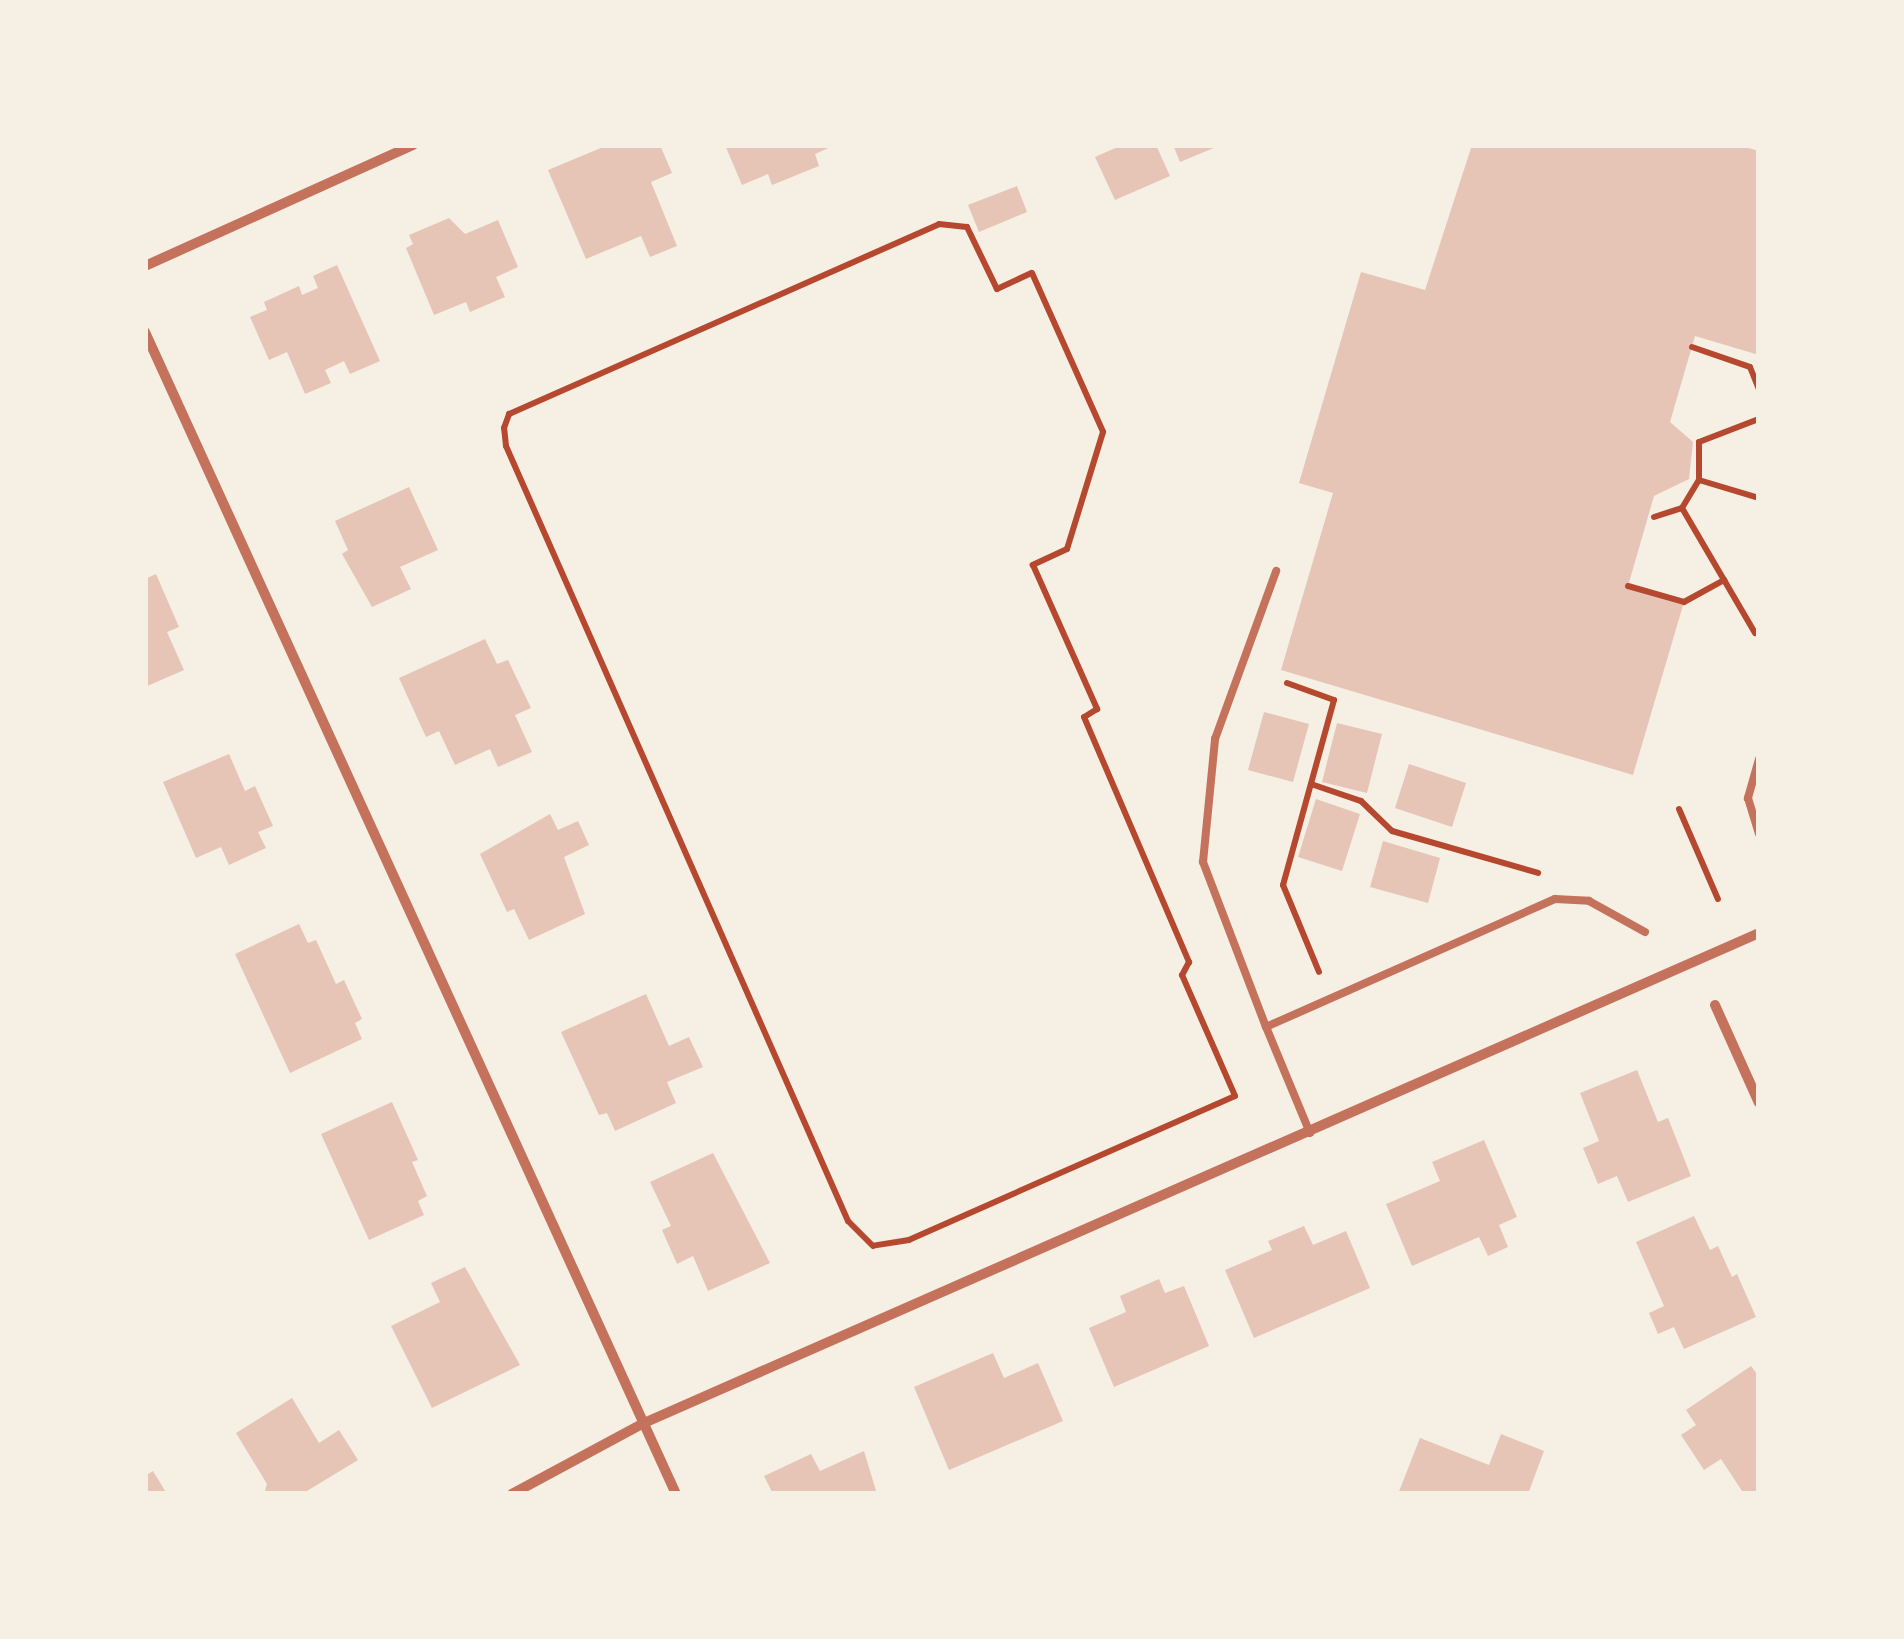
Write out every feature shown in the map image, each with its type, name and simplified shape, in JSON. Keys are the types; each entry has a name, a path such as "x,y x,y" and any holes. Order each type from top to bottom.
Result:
{"street":[{"path":"145,266 413,145"},
{"path":"145,332 676,1494"},
{"path":"512,1494 644,1424 1759,933"},
{"path":"1714,1005 1759,1103"}],"lane":[{"path":"1276,571 1215,738 1203,862 1310,1132"},
{"path":"1759,759 1748,798 1759,834"},
{"path":"1748,798 1759,794"},
{"path":"1266,1027 1554,899 1589,901 1645,932"}],"path":[{"path":"939,224 967,227 996,289 1032,273 1103,432 1068,549 1033,565 1098,709 1084,717 1189,962 1182,976 1235,1096 909,1240 873,1246 848,1222 506,446 509,414 939,224"},
{"path":"1692,347 1750,367 1759,389"},
{"path":"1654,516 1682,508 1700,480 1699,442 1759,418"},
{"path":"1700,480 1759,498"},
{"path":"1682,508 1755,633"},
{"path":"1628,586 1684,602 1724,580"},
{"path":"1286,683 1334,700 1284,885 1319,972"},
{"path":"1311,784 1361,801 1392,831 1538,872"},
{"path":"1679,809 1718,898"}],"building":[{"path":"608,145 660,145 672,173 651,182 677,246 650,257 641,236 586,259 548,170"},
{"path":"725,145 835,145 815,154 819,166 772,185 768,174 742,185"},
{"path":"1122,145 1156,145 1170,176 1115,200 1095,157"},
{"path":"1173,145 1221,145 1180,162"},
{"path":"1472,145 1738,145 1759,151 1759,355 1695,336 1670,422 1693,442 1689,479 1654,496 1628,586 1684,602 1633,775 1281,670 1333,493 1299,483 1361,272 1425,290"},
{"path":"1017,186 1027,212 979,232 968,205"},
{"path":"449,218 465,234 498,220 518,267 496,277 505,297 470,312 466,302 434,315 406,248 413,244 409,235"},
{"path":"337,265 380,361 350,374 344,361 325,370 331,383 305,394 287,352 269,360 250,317 267,310 264,302 299,286 302,295 318,288 313,276"},
{"path":"409,487 438,550 400,567 411,589 372,607 342,554 348,550 335,521"},
{"path":"156,574 179,627 167,632 184,670 145,687 145,579"},
{"path":"485,639 497,664 508,660 531,708 515,715 532,752 498,767 490,749 455,765 439,731 426,737 399,678"},
{"path":"1264,712 1309,724 1293,782 1248,770"},
{"path":"1337,723 1382,734 1367,793 1322,782"},
{"path":"229,754 245,791 255,786 273,826 258,832 266,848 229,865 221,847 196,858 163,782"},
{"path":"1409,764 1466,783 1452,827 1395,808"},
{"path":"1316,799 1360,814 1342,871 1298,857"},
{"path":"550,814 558,830 578,821 589,845 564,857 585,914 529,940 514,909 507,912 480,854"},
{"path":"1383,841 1440,858 1428,903 1370,887"},
{"path":"299,924 308,943 316,940 336,984 344,980 362,1019 355,1023 362,1039 290,1073 235,954"},
{"path":"646,994 669,1046 689,1037 703,1067 667,1082 676,1103 615,1131 607,1113 599,1115 561,1032"},
{"path":"1637,1070 1658,1122 1668,1118 1691,1176 1628,1202 1617,1176 1598,1184 1583,1148 1599,1141 1580,1093"},
{"path":"392,1102 418,1160 412,1162 427,1196 418,1201 424,1215 369,1240 321,1134"},
{"path":"1484,1140 1517,1217 1499,1225 1508,1247 1488,1256 1479,1237 1412,1266 1386,1204 1440,1181 1432,1162"},
{"path":"713,1153 770,1263 708,1291 693,1256 677,1264 662,1230 671,1226 650,1182"},
{"path":"1694,1216 1710,1250 1718,1246 1732,1277 1737,1274 1756,1317 1684,1349 1674,1327 1658,1334 1649,1313 1664,1306 1636,1242"},
{"path":"1304,1226 1313,1245 1346,1231 1370,1288 1254,1338 1225,1270 1272,1250 1268,1241"},
{"path":"465,1267 520,1365 432,1408 391,1326 440,1302 431,1283"},
{"path":"1159,1279 1165,1293 1184,1286 1209,1346 1114,1387 1089,1328 1126,1312 1120,1296"},
{"path":"993,1353 1004,1378 1038,1363 1063,1421 949,1470 914,1387"},
{"path":"1751,1366 1759,1377 1759,1494 1744,1494 1721,1459 1704,1470 1681,1435 1696,1425 1686,1410"},
{"path":"292,1398 319,1443 339,1430 358,1460 302,1494 264,1494 267,1484 236,1433"},
{"path":"1501,1434 1544,1451 1528,1494 1398,1494 1420,1438 1489,1465"},
{"path":"864,1451 877,1494 773,1494 764,1476 811,1454 820,1471"},
{"path":"153,1471 167,1494 145,1494 145,1476"}]}
